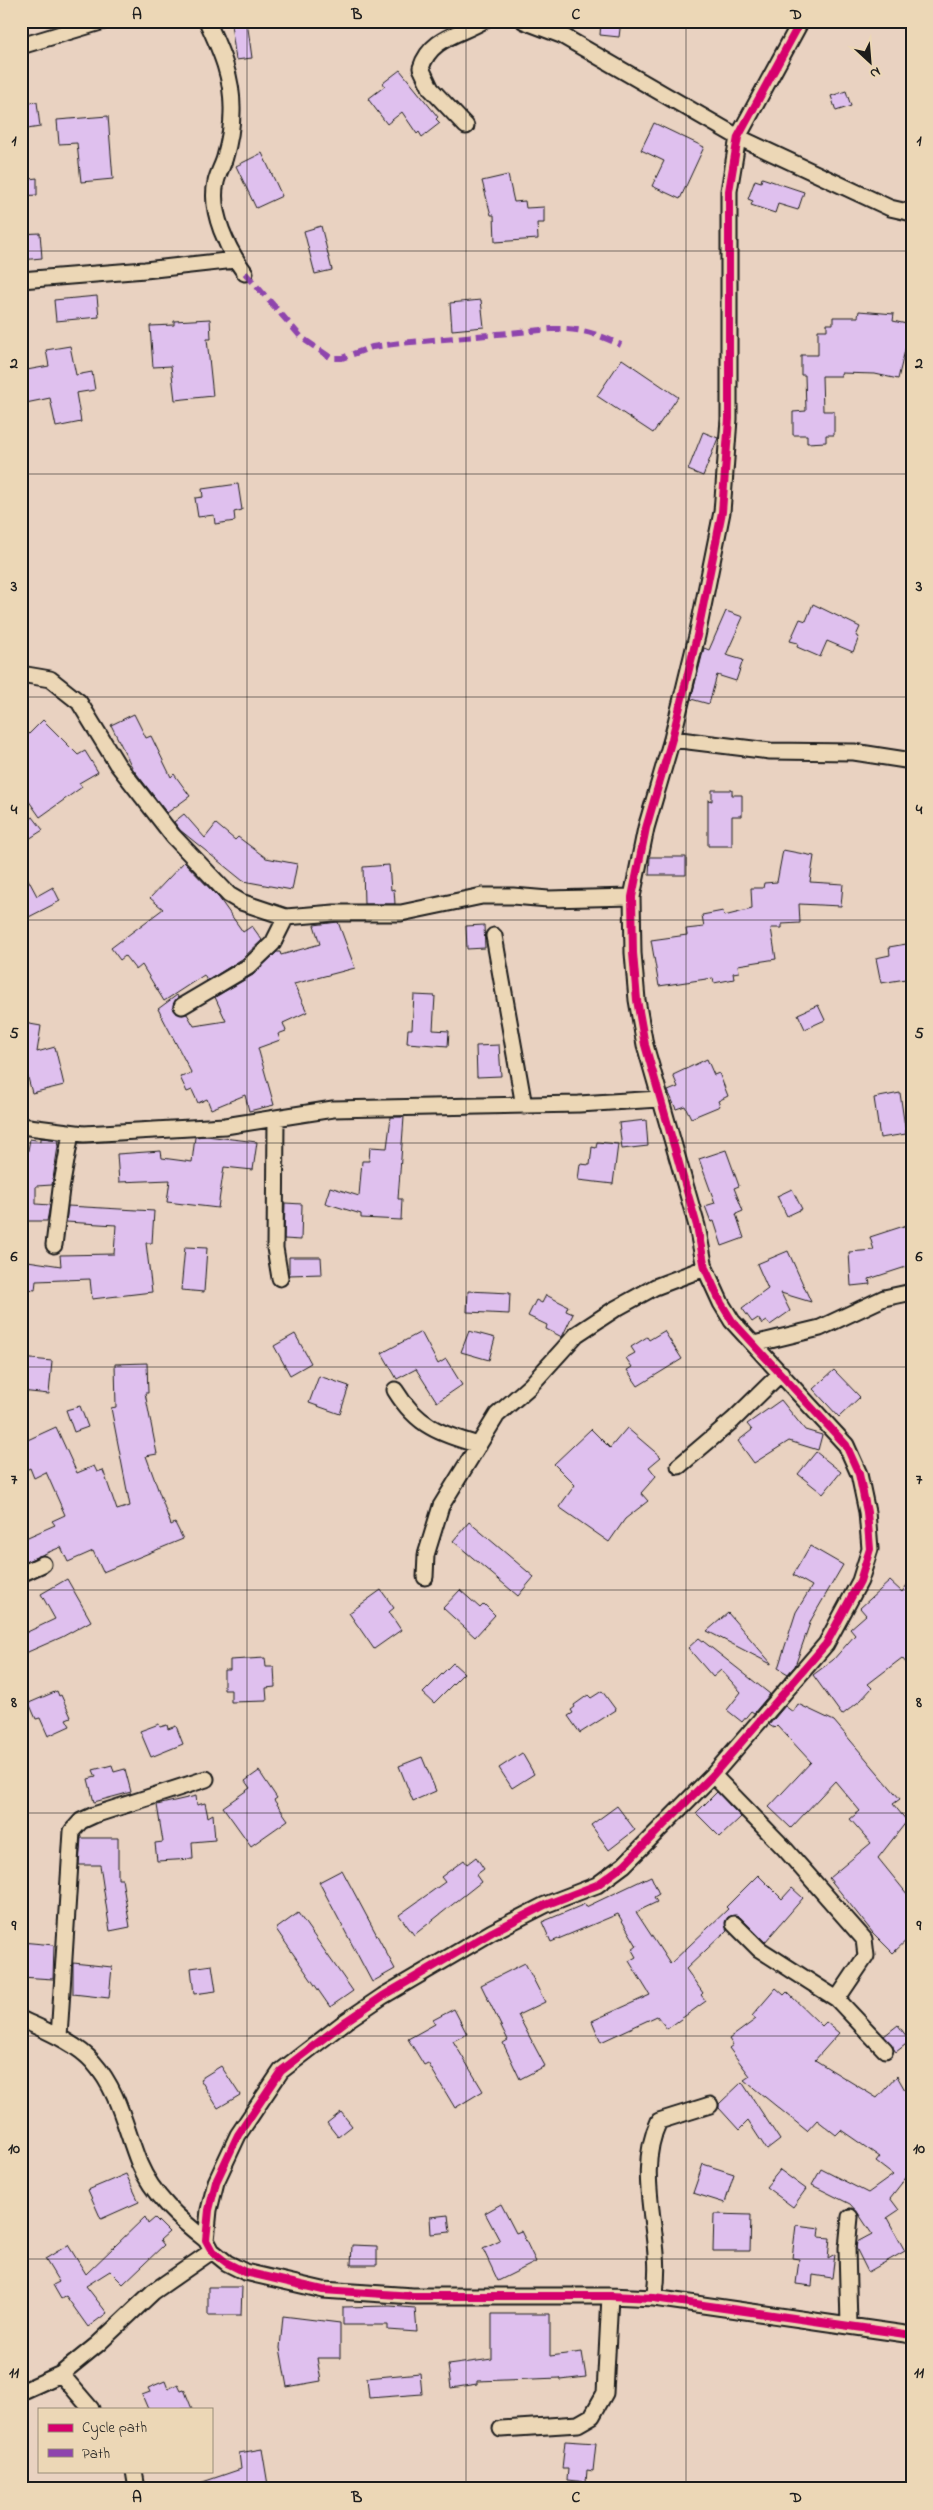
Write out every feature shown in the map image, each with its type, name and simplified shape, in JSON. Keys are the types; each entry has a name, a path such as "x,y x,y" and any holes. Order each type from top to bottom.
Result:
{"street":[{"path":"21,46 104,21"},
{"path":"207,21 225,60 231,88 232,113 226,156 215,182 214,202 235,260 245,274"},
{"path":"466,126 431,89 421,68 424,57 433,46 483,21"},
{"path":"524,21 562,35 738,137 890,208 912,213"},
{"path":"209,2246 209,2210 216,2182 238,2135 281,2071 346,2021 383,1996 513,1921 597,1885 630,1860 713,1775 826,1644 860,1582 870,1550 867,1512 859,1474 846,1446 732,1321 716,1295 705,1268 695,1218 659,1099 645,1045 637,1000 632,953 632,897 646,828 672,739 722,512 729,419 729,191 738,137 801,21"},
{"path":"21,280 235,260"},
{"path":"21,674 50,678 78,702 117,764 173,836 229,895 242,902 286,917 334,913 401,913 428,910 482,896 548,899 632,897"},
{"path":"672,739 770,751 854,752 912,760"},
{"path":"182,1006 248,967 274,943 286,917"},
{"path":"494,936 524,1106"},
{"path":"21,1126 71,1133 215,1127 333,1109 524,1106 659,1099"},
{"path":"276,1119 275,1248 280,1278"},
{"path":"54,1246 61,1189 71,1133"},
{"path":"425,1576 426,1555 440,1506 497,1415 530,1386 577,1334 615,1309 655,1287 705,1268"},
{"path":"754,1344 820,1328 884,1298 912,1292"},
{"path":"679,1466 733,1420 781,1373"},
{"path":"395,1390 405,1407 424,1425 448,1436 479,1445"},
{"path":"21,1574 43,1564"},
{"path":"713,1775 785,1849 864,1938 866,1956 838,1999"},
{"path":"59,2037 72,1831 81,1820 206,1779"},
{"path":"734,1924 759,1949 838,1999 885,2050"},
{"path":"21,2019 59,2037 93,2061 113,2091 140,2164 158,2194 176,2217 227,2263 245,2272 323,2290 413,2296 610,2296 654,2298 740,2312 912,2335"},
{"path":"654,2298 658,2278 647,2178 652,2136 659,2121 710,2105"},
{"path":"848,2325 850,2217"},
{"path":"21,2392 61,2374 98,2344 152,2292 209,2246"},
{"path":"500,2429 578,2424 592,2416 605,2393 610,2296"},
{"path":"61,2374 90,2408"},
{"path":"134,2472 137,2489"}],"building":[{"path":"247,21 252,58 236,60 231,24"},
{"path":"601,21 621,21 619,37 600,35"},
{"path":"400,70 438,117 436,119 440,123 422,137 419,132 417,134 402,112 387,124 368,99 385,86 383,83"},
{"path":"846,91 851,106 836,111 831,96"},
{"path":"37,102 40,127 21,130 21,104"},
{"path":"108,116 113,179 81,182 77,143 59,144 57,120"},
{"path":"654,123 704,147 680,199 652,186 664,161 641,150"},
{"path":"262,153 282,196 256,208 236,166"},
{"path":"508,175 514,202 525,201 526,208 544,207 544,223 537,223 538,239 495,242 494,215 491,215 482,181"},
{"path":"37,178 37,195 21,196 21,180"},
{"path":"762,178 804,192 798,210 778,204 775,213 751,205 753,201 748,199 755,180 761,182"},
{"path":"321,226 332,270 315,274 304,231"},
{"path":"40,233 42,258 21,260 21,234"},
{"path":"97,296 99,317 56,321 54,300"},
{"path":"481,300 484,327 452,330 450,303"},
{"path":"859,311 894,314 893,321 911,325 898,379 875,374 841,373 841,376 822,376 823,411 834,411 834,435 826,435 826,442 807,443 807,435 793,435 793,412 806,411 805,375 801,375 801,355 818,355 818,330 827,330 827,324 833,324 833,317 858,317"},
{"path":"210,319 211,339 207,339 213,396 175,400 171,366 153,367 150,326 174,325 174,321"},
{"path":"70,346 76,375 92,372 95,390 76,393 81,422 56,427 50,398 21,404 21,371 49,366 46,350"},
{"path":"622,359 678,397 653,433 597,396"},
{"path":"703,432 718,438 703,476 688,470"},
{"path":"238,484 242,510 234,512 235,521 215,524 214,515 198,517 195,498 203,497 202,489"},
{"path":"813,604 860,627 856,636 859,637 853,652 827,641 820,657 797,647 798,643 790,641 800,619 806,621"},
{"path":"726,611 743,617 726,655 743,660 736,681 717,675 709,704 691,699 704,648 709,650"},
{"path":"134,714 146,738 151,736 171,777 174,774 190,796 167,813 133,769 111,725"},
{"path":"43,720 78,755 85,751 98,772 79,783 82,787 40,817 21,790 21,742"},
{"path":"712,790 732,790 732,795 742,795 742,816 732,816 732,846 708,846 708,800 712,801"},
{"path":"184,814 205,838 216,824 235,840 238,837 266,858 297,864 292,890 243,881 180,830 174,822"},
{"path":"33,817 43,830 21,844 21,826"},
{"path":"783,850 814,856 810,882 843,884 841,906 799,904 800,923 782,924 782,928 771,928 776,959 738,965 739,972 733,973 734,979 714,983 713,978 659,986 651,940 687,935 686,929 704,927 702,915 723,911 724,916 752,909 751,888 763,888 764,883 777,882"},
{"path":"650,857 686,857 686,875 649,875"},
{"path":"184,862 219,898 243,932 252,926 262,940 242,959 207,981 204,975 164,1001 142,965 136,970 125,956 120,960 111,948 163,909 150,898"},
{"path":"389,865 391,890 394,889 395,904 364,904 363,867"},
{"path":"21,866 37,896 53,887 60,901 21,921"},
{"path":"338,922 355,968 294,984 307,1012 283,1023 286,1031 278,1034 280,1040 258,1048 274,1105 249,1111 245,1095 211,1109 207,1099 198,1103 192,1090 187,1092 180,1077 192,1074 158,1009 177,995 178,997 173,1006 174,1010 182,1015 187,1014 194,1026 226,1021 215,997 253,975 277,952 280,952 281,955 320,944 314,925"},
{"path":"484,925 485,948 467,949 466,926"},
{"path":"912,943 912,978 881,983 876,958 890,955 889,947"},
{"path":"414,995 435,996 433,1030 449,1031 448,1046 407,1043 408,1029 412,1029"},
{"path":"818,1005 825,1020 805,1029 798,1014"},
{"path":"24,1023 41,1026 37,1052 55,1047 64,1085 32,1093 21,1051"},
{"path":"499,1045 501,1076 477,1077 476,1046"},
{"path":"707,1059 714,1075 719,1073 728,1096 718,1101 720,1106 691,1118 685,1106 676,1109 668,1091 678,1087 673,1075"},
{"path":"900,1093 906,1134 880,1138 874,1098"},
{"path":"391,1117 404,1117 398,1199 402,1199 401,1220 361,1218 361,1214 325,1203 330,1187 359,1196 362,1161 369,1161 370,1147 387,1148"},
{"path":"646,1120 648,1146 622,1149 619,1123"},
{"path":"206,1136 257,1142 253,1170 224,1167 218,1208 167,1202 170,1180 119,1182 117,1154 161,1151 162,1158 192,1162 195,1137"},
{"path":"41,1138 59,1140 52,1185 36,1186 36,1204 50,1205 47,1221 21,1221 21,1189 30,1139 41,1141"},
{"path":"597,1142 618,1144 613,1184 578,1180 580,1164 590,1165 592,1147 596,1148"},
{"path":"726,1150 739,1186 734,1188 743,1211 736,1214 744,1238 722,1246 714,1221 711,1222 705,1206 715,1203 699,1159"},
{"path":"792,1189 802,1209 787,1216 777,1196"},
{"path":"285,1203 302,1204 301,1240 284,1239"},
{"path":"68,1206 154,1211 152,1243 146,1243 152,1292 92,1299 90,1279 36,1281 35,1290 21,1288 21,1260 61,1266 60,1255 114,1254 116,1225 66,1222"},
{"path":"907,1225 912,1239 912,1265 869,1279 870,1284 851,1286 849,1252 874,1250 870,1237"},
{"path":"185,1247 207,1248 204,1292 181,1290"},
{"path":"788,1251 811,1302 781,1293 790,1311 770,1325 767,1321 762,1324 758,1318 752,1322 742,1308 768,1289 757,1264"},
{"path":"289,1257 321,1257 322,1274 289,1275"},
{"path":"468,1291 510,1293 509,1314 467,1312"},
{"path":"546,1295 568,1306 566,1311 573,1314 562,1337 546,1329 547,1325 528,1316 536,1300 542,1303"},
{"path":"469,1331 495,1338 489,1360 461,1352"},
{"path":"664,1331 682,1359 638,1386 627,1370 632,1367 626,1358 635,1353 631,1347 647,1337 649,1340"},
{"path":"421,1332 438,1364 446,1359 462,1385 437,1402 416,1369 397,1379 382,1353"},
{"path":"295,1334 311,1363 290,1375 274,1346"},
{"path":"21,1358 52,1361 49,1394 21,1391"},
{"path":"147,1363 148,1393 145,1393 157,1454 146,1456 171,1525 175,1523 183,1539 103,1572 93,1551 68,1562 61,1547 25,1562 21,1553 21,1540 55,1525 52,1521 65,1515 46,1472 34,1478 30,1468 26,1470 21,1460 21,1443 56,1427 77,1473 94,1466 97,1472 103,1470 117,1510 130,1506 111,1408 116,1407 115,1364"},
{"path":"834,1370 860,1397 839,1417 813,1389"},
{"path":"319,1376 349,1386 340,1414 309,1403"},
{"path":"781,1400 805,1430 822,1435 818,1450 789,1441 754,1463 738,1441 752,1430 747,1424"},
{"path":"80,1406 88,1427 74,1432 66,1410"},
{"path":"627,1428 661,1457 649,1467 656,1476 641,1493 648,1501 625,1519 609,1542 559,1507 575,1485 554,1464 591,1429 610,1448"},
{"path":"816,1452 841,1472 823,1494 798,1474"},
{"path":"469,1522 534,1577 518,1596 453,1541"},
{"path":"810,1546 843,1565 811,1620 795,1666 788,1674 778,1668 796,1612 812,1586 793,1575"},
{"path":"912,1578 912,1670 902,1658 868,1684 872,1688 861,1700 842,1715 813,1675 833,1660 855,1635 850,1629 866,1615 860,1608 890,1581 902,1592"},
{"path":"67,1579 91,1621 62,1637 21,1655 21,1635 55,1619 41,1594"},
{"path":"381,1590 394,1608 389,1612 401,1630 374,1649 349,1613"},
{"path":"460,1590 480,1608 484,1604 495,1615 475,1637 443,1608"},
{"path":"728,1613 771,1663 771,1664 707,1631"},
{"path":"699,1638 770,1694 754,1713 751,1711 742,1722 727,1710 741,1692 721,1670 713,1677 688,1648"},
{"path":"265,1658 266,1667 274,1667 275,1687 266,1688 267,1701 231,1702 231,1690 224,1690 224,1670 230,1670 230,1660"},
{"path":"453,1663 464,1673 434,1703 423,1693"},
{"path":"57,1691 59,1696 61,1695 71,1717 66,1719 70,1726 48,1736 40,1718 36,1719 29,1703"},
{"path":"602,1691 616,1710 580,1733 568,1716 573,1713 571,1710 575,1707 574,1705 588,1695 591,1698"},
{"path":"798,1704 834,1721 900,1799 893,1804 907,1821 878,1858 912,1900 912,1935 893,1953 873,1933 829,1878 871,1843 850,1819 860,1811 835,1781 791,1828 769,1807 811,1762 777,1725 774,1728 769,1725 785,1706 793,1712"},
{"path":"159,1724 160,1727 167,1725 168,1729 176,1726 183,1744 151,1757 140,1731"},
{"path":"522,1753 534,1774 512,1788 499,1768"},
{"path":"422,1757 436,1791 413,1801 399,1766"},
{"path":"112,1765 114,1772 125,1769 131,1792 94,1802 88,1779 96,1777 93,1770"},
{"path":"259,1771 277,1798 274,1800 288,1820 251,1846 223,1807 250,1788 245,1781"},
{"path":"717,1792 741,1817 720,1837 696,1813"},
{"path":"196,1796 197,1805 205,1803 208,1817 213,1814 215,1840 192,1842 193,1859 157,1861 155,1843 163,1842 157,1805"},
{"path":"617,1806 635,1830 609,1850 591,1825"},
{"path":"81,1838 118,1838 118,1879 122,1879 130,1927 110,1931 100,1865 79,1865"},
{"path":"476,1857 484,1869 476,1875 481,1882 414,1935 399,1915 445,1882 441,1877 464,1860 467,1864"},
{"path":"342,1870 395,1969 372,1982 319,1882"},
{"path":"758,1875 782,1899 792,1888 803,1898 765,1942 740,1917 736,1915 728,1917 725,1922 727,1930 686,1969 703,1993 701,1995 706,2001 667,2029 657,2016 601,2042 592,2021 650,1995 629,1961 636,1957 632,1950 637,1946 618,1914 551,1942 542,1922 585,1904 586,1907 651,1876 659,1894 654,1897 657,1902 636,1912 670,1964 728,1909 726,1907"},
{"path":"298,1913 353,1991 330,2007 276,1929"},
{"path":"21,1942 54,1945 53,1979 21,1977"},
{"path":"73,1963 112,1967 109,1998 73,1994"},
{"path":"525,1963 545,2002 518,2015 545,2066 520,2079 503,2043 508,2040 481,1985"},
{"path":"212,1965 216,1991 194,1994 191,1968"},
{"path":"776,1988 784,1995 787,1992 822,2026 826,2022 839,2033 815,2060 877,2098 897,2076 905,2090 912,2082 912,2170 890,2198 899,2210 887,2218 905,2251 868,2272 856,2248 857,2242 872,2234 850,2204 812,2185 821,2169 868,2193 893,2175 876,2162 880,2157 841,2130 836,2135 817,2120 807,2131 744,2080 750,2076 729,2048 733,2045 729,2039 756,2019 752,2016"},
{"path":"454,2009 467,2034 453,2041 483,2091 455,2108 428,2063 424,2065 408,2039 435,2024 433,2020"},
{"path":"898,2025 910,2041 896,2052 884,2036"},
{"path":"221,2066 240,2095 218,2108 200,2079"},
{"path":"742,2082 780,2140 767,2150 748,2121 739,2130 719,2108 719,2104"},
{"path":"341,2112 352,2126 338,2137 327,2123"},
{"path":"703,2164 734,2174 725,2203 693,2193"},
{"path":"780,2170 806,2189 793,2207 766,2187"},
{"path":"126,2174 139,2202 101,2219 88,2190"},
{"path":"501,2204 516,2233 521,2231 536,2262 498,2281 483,2249 500,2241 485,2213"},
{"path":"714,2214 751,2215 750,2251 713,2251"},
{"path":"448,2215 450,2232 431,2234 430,2217"},
{"path":"145,2217 148,2224 155,2218 169,2232 160,2240 164,2245 123,2284 110,2271 86,2286 107,2313 88,2327 66,2296 61,2299 53,2285 59,2282 45,2259 68,2245 86,2274"},
{"path":"796,2225 820,2228 819,2237 830,2238 828,2258 835,2254 832,2278 813,2275 812,2286 796,2284 799,2259 792,2258"},
{"path":"352,2245 377,2246 377,2265 351,2265"},
{"path":"208,2287 242,2287 241,2315 208,2315"},
{"path":"390,2306 415,2308 417,2332 388,2330 388,2325 343,2325 343,2307"},
{"path":"492,2314 550,2314 550,2356 582,2352 586,2377 560,2380 560,2378 477,2381 477,2384 451,2388 448,2365 492,2359"},
{"path":"283,2316 340,2323 340,2358 317,2358 321,2381 287,2387 280,2348"},
{"path":"420,2373 422,2394 369,2398 367,2378"},
{"path":"165,2381 168,2389 178,2384 181,2390 184,2389 192,2408 148,2408 142,2395 150,2392 148,2388"},
{"path":"565,2441 596,2443 593,2471 587,2470 586,2482 567,2480 568,2469 562,2469"},
{"path":"262,2449 268,2485 246,2489 191,2489 191,2486 241,2469 239,2453"}],"marked path":[{"path":"245,273 302,338 331,358 342,358 372,347 401,343 552,329 571,329 587,332 621,345"}],"cycle path":[{"path":"801,21 738,137 729,191 729,419 722,512 697,636 672,739 646,828 632,897 633,953 637,1000 645,1045 697,1226 705,1268 721,1303 732,1321 846,1445 859,1474 867,1512 870,1549 860,1581 826,1644 713,1775 624,1865 597,1885 545,1905 492,1932 383,1996 346,2021 281,2071 238,2135 216,2182 209,2210 206,2240 212,2251 227,2263 245,2272 323,2290 413,2296 610,2296 654,2298 912,2335"}]}
